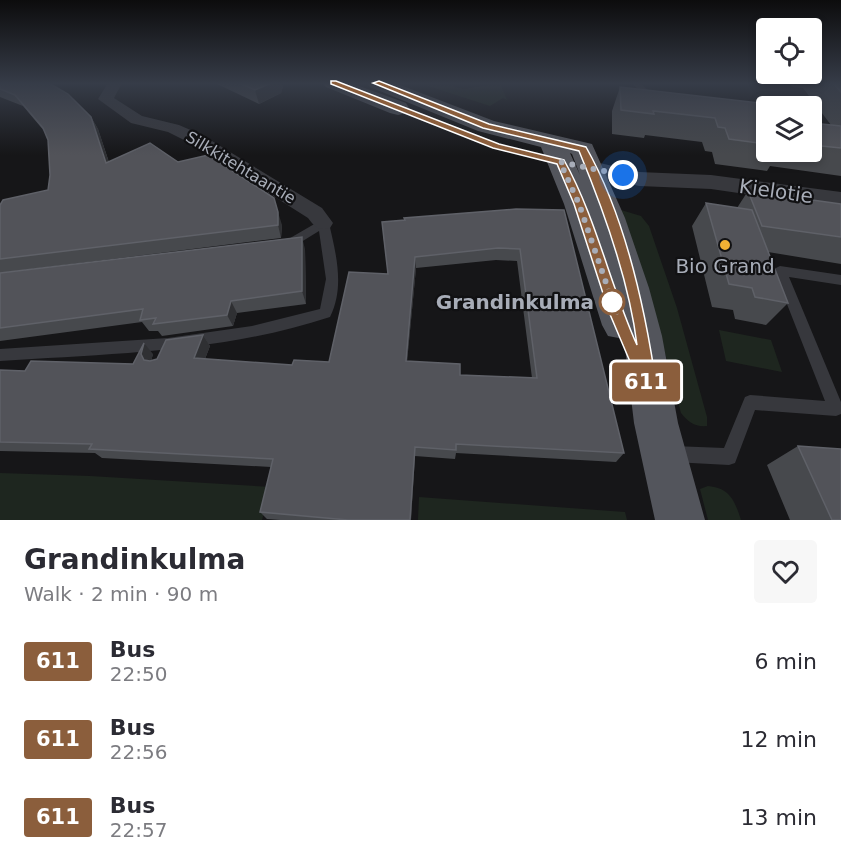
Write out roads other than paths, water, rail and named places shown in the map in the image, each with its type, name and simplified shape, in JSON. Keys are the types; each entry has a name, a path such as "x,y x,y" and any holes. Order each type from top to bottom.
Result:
{"main road":[{"name":"Kielotie","path":"396,107 496,146 572,155"},
{"name":"Kielotie","path":"439,107 572,155"},
{"path":"572,155 579,204 616,312 650,390 680,520"}],"street":[{"name":"Silkkitehtaantie","path":"117,107 137,120 173,128 196,140 315,213 323,223"},
{"name":"Kielotie","path":"572,155 639,178 711,182 841,200"}],"lane":[{"path":"0,355 166,349 252,332 325,313 333,288 332,266 323,223 292,243 281,245"},
{"path":"663,453 729,457 750,402 836,409 780,271 841,280"}],"place":[{"name":"Bio Grand","path":"725,245"},
{"name":"Grandinkulma","path":"612,302"}]}
